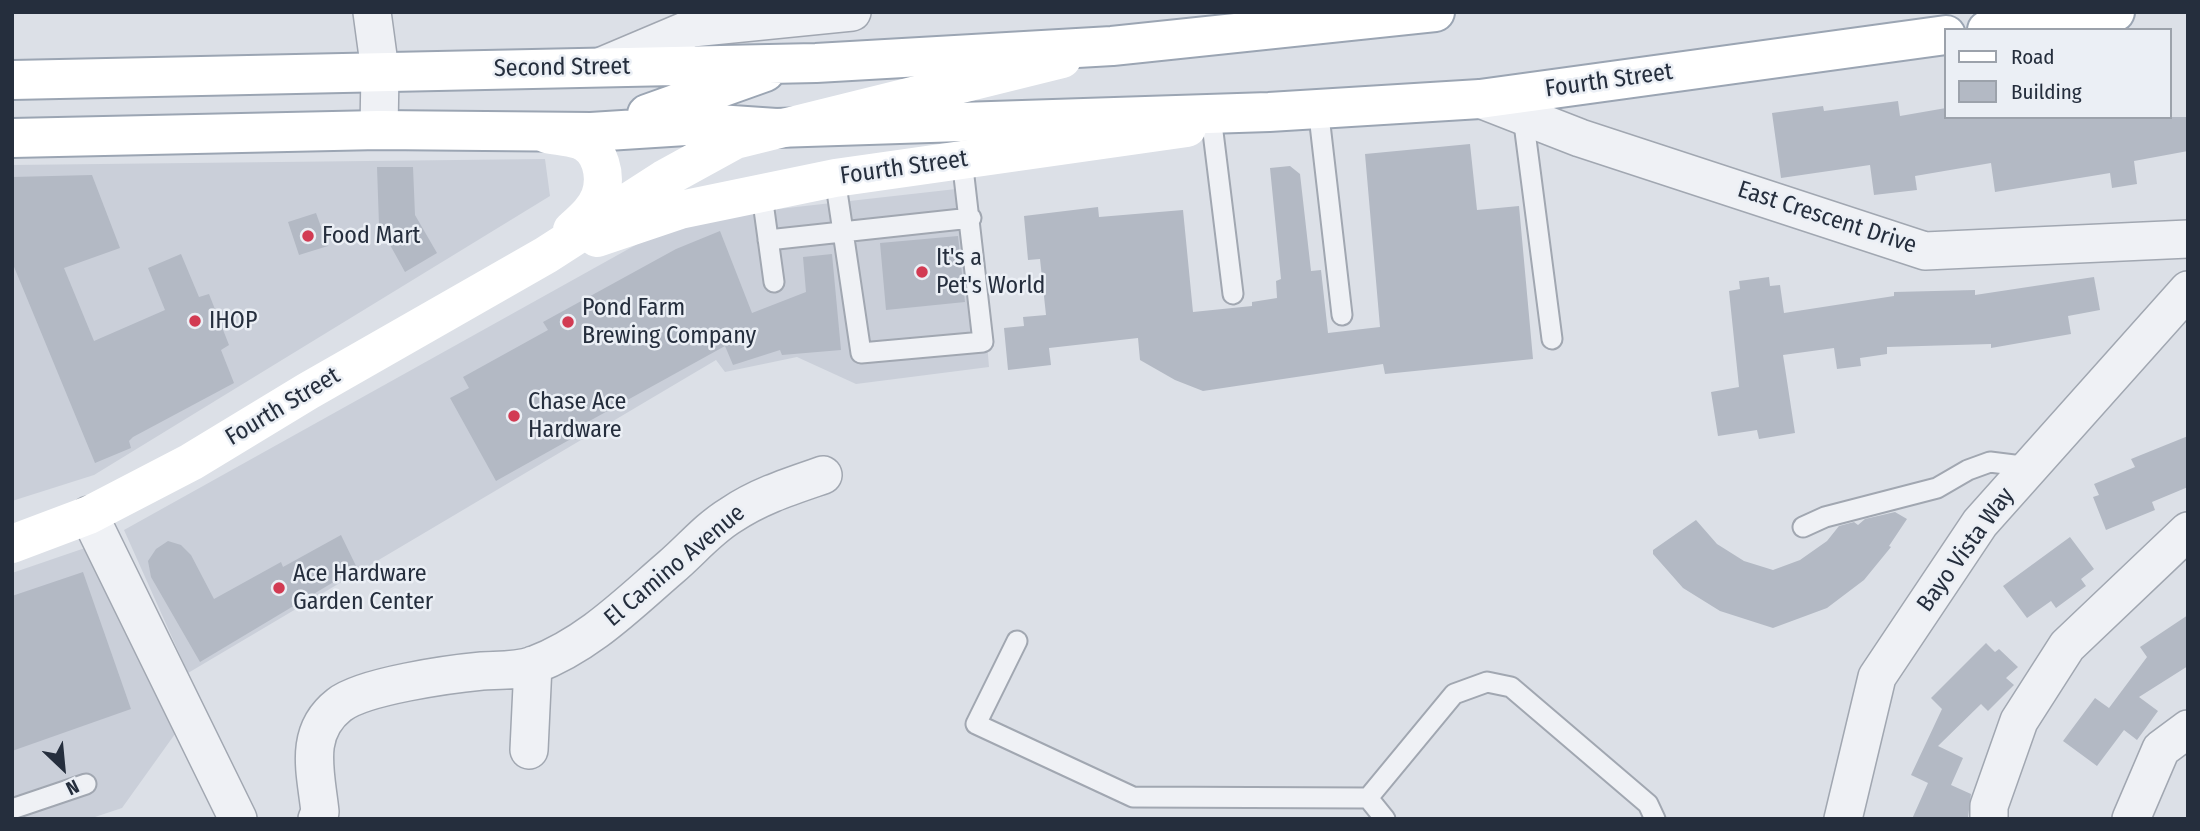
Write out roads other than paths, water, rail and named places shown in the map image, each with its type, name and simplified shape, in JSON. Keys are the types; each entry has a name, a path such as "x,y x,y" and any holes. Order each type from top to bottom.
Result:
{"main road":[{"name":"Fourth Street","path":"12,544 89,515 191,462 307,391 546,256 664,178 735,140 1111,46 1435,12"},
{"path":"2001,28 2115,12"},
{"name":"Fourth Street","path":"776,128 1269,112 1480,99 1944,35"},
{"name":"Second Street","path":"12,80 788,63 1111,46"},
{"path":"592,132 706,95 788,63"},
{"name":"Fourth Street","path":"546,256 680,210 835,178 1212,124 1269,112"},
{"path":"12,138 380,130 592,132 718,124 776,128"},
{"path":"524,130 581,141 600,160 603,175 600,196 589,213 546,256"}],"street":[{"path":"372,12 380,71 380,130"},
{"path":"599,68 692,28 852,12"},
{"path":"788,63 802,41 803,15"},
{"name":"East Crescent Drive","path":"1480,99 1580,138 1925,251 2188,239"},
{"name":"Bayo Vista Way","path":"1843,819 1877,677 1980,523 2188,289"},
{"name":"El Camino Avenue","path":"317,819 320,812 313,751 316,733 340,704 397,685 533,666 584,639 618,615 645,587 729,516 760,498 822,475"},
{"path":"89,515 238,819"},
{"path":"1989,819 1989,806 2019,721 2067,646 2188,531"},
{"path":"528,750 533,666"},
{"path":"2131,819 2161,749 2188,729"}],"lane":[{"path":"1318,107 1342,314"},
{"path":"1523,116 1552,339"},
{"path":"1212,124 1233,294"},
{"path":"835,178 845,231 861,353 984,342 962,159"},
{"path":"762,195 774,282"},
{"path":"768,240 971,218"},
{"path":"1803,527 1825,517 1937,488 1968,470 1990,462 2030,467"},
{"path":"1017,641 976,724 1133,797 1368,799 1385,819"},
{"path":"1368,799 1454,694 1486,682 1511,687 1648,804 1655,819"},
{"path":"12,809 86,784"}],"place":[{"name":"Food Mart","path":"308,236"},
{"name":"It's a Pet's World","path":"922,272"},
{"name":"IHOP","path":"195,321"},
{"name":"Pond Farm Brewing Company","path":"568,322"},
{"name":"Chase Ace Hardware","path":"514,416"},
{"name":"Ace Hardware Garden Center","path":"279,588"}]}
